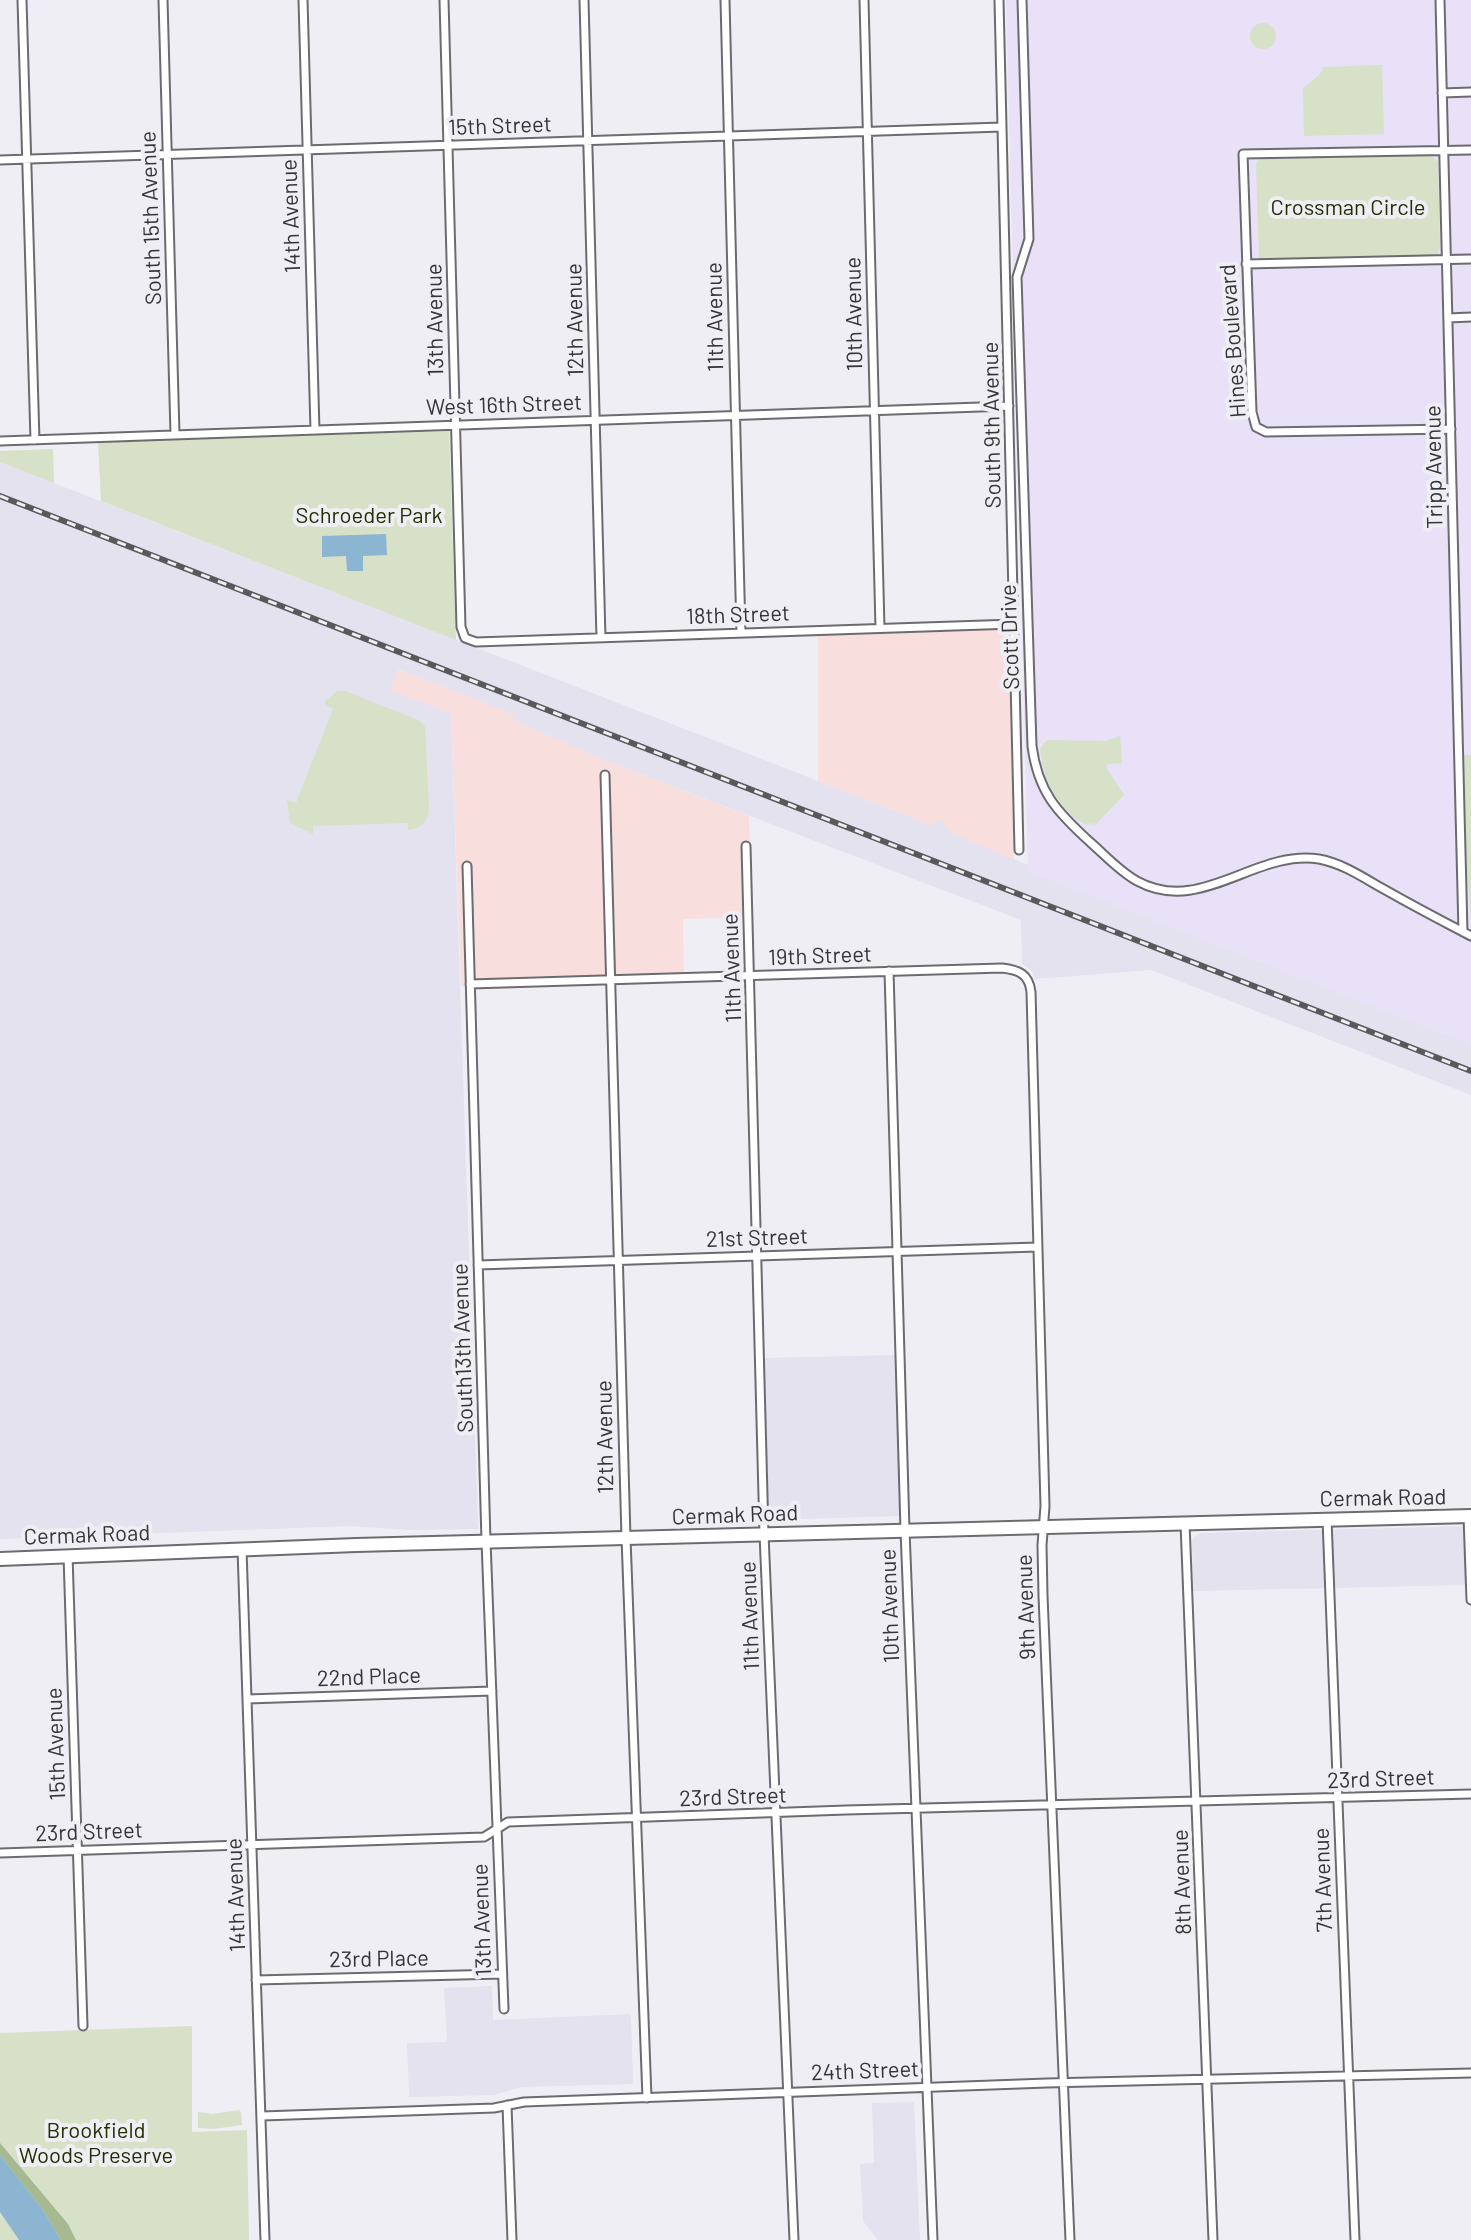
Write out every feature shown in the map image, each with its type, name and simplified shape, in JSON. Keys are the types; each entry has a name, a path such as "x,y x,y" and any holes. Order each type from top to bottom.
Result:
{"main road":[{"name":"Cermak Road","path":"0,1559 486,1541 1469,1516"}],"street":[{"path":"22,0 35,440"},
{"name":"South 15th Avenue","path":"163,0 175,434"},
{"name":"14th Avenue","path":"303,0 315,430"},
{"name":"13th Avenue","path":"444,0 461,627 465,638"},
{"name":"12th Avenue","path":"584,0 601,638"},
{"name":"11th Avenue","path":"725,0 741,633"},
{"name":"10th Avenue","path":"864,0 880,628"},
{"name":"South 9th Avenue","path":"999,0 1019,850"},
{"name":"Scott Drive","path":"1022,0 1029,239 1017,277 1032,746 1042,787 1066,820 1120,869 1150,886 1195,890 1218,885 1277,861 1321,860 1345,868 1467,934"},
{"name":"Tripp Avenue","path":"1440,0 1467,934"},
{"path":"1442,93 1471,92"},
{"name":"15th Street","path":"0,160 1002,127"},
{"path":"1444,151 1471,150"},
{"name":"Hines Boulevard","path":"1444,151 1243,154 1252,412 1256,427 1266,432 1451,429"},
{"path":"1246,264 1471,259"},
{"path":"1448,318 1471,317"},
{"name":"West 16th Street","path":"0,441 1009,406"},
{"name":"18th Street","path":"465,638 476,642 1014,624"},
{"name":"12th Avenue","path":"605,775 626,1538 647,2098"},
{"name":"11th Avenue","path":"746,846 764,1534 794,2240"},
{"name":"South13th Avenue","path":"467,866 497,1829"},
{"name":"19th Street","path":"470,984 1002,968 1025,974"},
{"name":"10th Avenue","path":"889,971 905,1530 933,2240"},
{"name":"9th Avenue","path":"1025,974 1031,992 1045,1506 1043,1604 1070,2240"},
{"name":"21st Street","path":"478,1265 1037,1247"},
{"path":"1469,1516 1471,1600"},
{"name":"7th Avenue","path":"1327,1519 1355,2240"},
{"name":"8th Avenue","path":"1185,1523 1213,2240"},
{"name":"14th Avenue","path":"242,1549 265,2240"},
{"name":"15th Avenue","path":"68,1555 83,2026"},
{"name":"22nd Place","path":"247,1699 492,1691"},
{"name":"23rd Street","path":"0,1853 484,1837 508,1822 1471,1794"},
{"name":"13th Avenue","path":"497,1829 504,2009"},
{"name":"23rd Place","path":"256,1980 502,1974"},
{"name":"24th Street","path":"262,2116 494,2108 524,2102 1063,2082 1471,2073"},
{"path":"507,2105 512,2240"}],"shaded area":[{"path":"1006,0 1471,0 1471,1044 1028,871"},
{"path":"0,462 931,825 939,819 952,833 1028,865 1028,871 1471,1044 1471,1095 1151,970 1035,979 1032,971 1022,964 1021,920 599,758 513,720 513,715 399,669 391,691 451,713 478,1529 411,1530 350,1526 0,1539"},
{"path":"1009,629 1014,860 952,833 939,819 931,825 818,781 818,635"},
{"path":"398,669 513,714 513,720 599,758 749,816 752,917 683,919 684,980 461,986 451,713 390,691"},
{"path":"899,1355 901,1516 769,1520 763,1358"},
{"path":"1471,1526 1471,1585 1193,1591 1192,1541 1201,1533"},
{"path":"492,1986 493,2020 631,2014 633,2084 521,2087 494,2095 409,2097 407,2043 447,2042 444,1988"},
{"path":"914,2102 920,2240 878,2240 863,2221 860,2164 874,2163 872,2103"}],"green space":[{"path":"1263,23 1272,27 1276,36 1272,45 1263,49 1254,45 1250,36 1254,27"},
{"path":"1382,65 1384,134 1304,136 1303,88 1324,67"},
{"name":"Crossman Circle","path":"1430,155 1438,162 1440,248 1437,255 1259,258 1256,164 1259,159"},
{"name":"Schroeder Park","path":"449,431 456,640 101,501 98,442"},
{"path":"53,449 54,483 0,462 0,451"},
{"path":"338,691 418,720 425,726 429,807 428,816 421,826 408,830 408,823 313,826 313,834 290,823 287,800 296,803 333,709 325,705 326,700"},
{"path":"1120,736 1122,763 1108,764 1106,767 1124,795 1095,825 1087,825 1060,803 1044,771 1040,748 1047,740 1106,741"},
{"path":"1464,755 1471,755 1471,916 1467,870"},
{"name":"Brookfield Woods Preserve","path":"192,2026 192,2132 247,2130 249,2240 0,2240 0,2033"},
{"path":"239,2110 242,2125 198,2128 198,2112 213,2114"},
{"path":"0,2143 68,2224 76,2240 61,2240 43,2210 0,2155"}],"water":[{"path":"386,534 387,555 363,556 363,571 347,571 346,556 322,557 322,536"},
{"path":"0,2155 43,2210 61,2240 19,2240 0,2212"}],"railway":[{"path":"0,496 1471,1071"}]}
